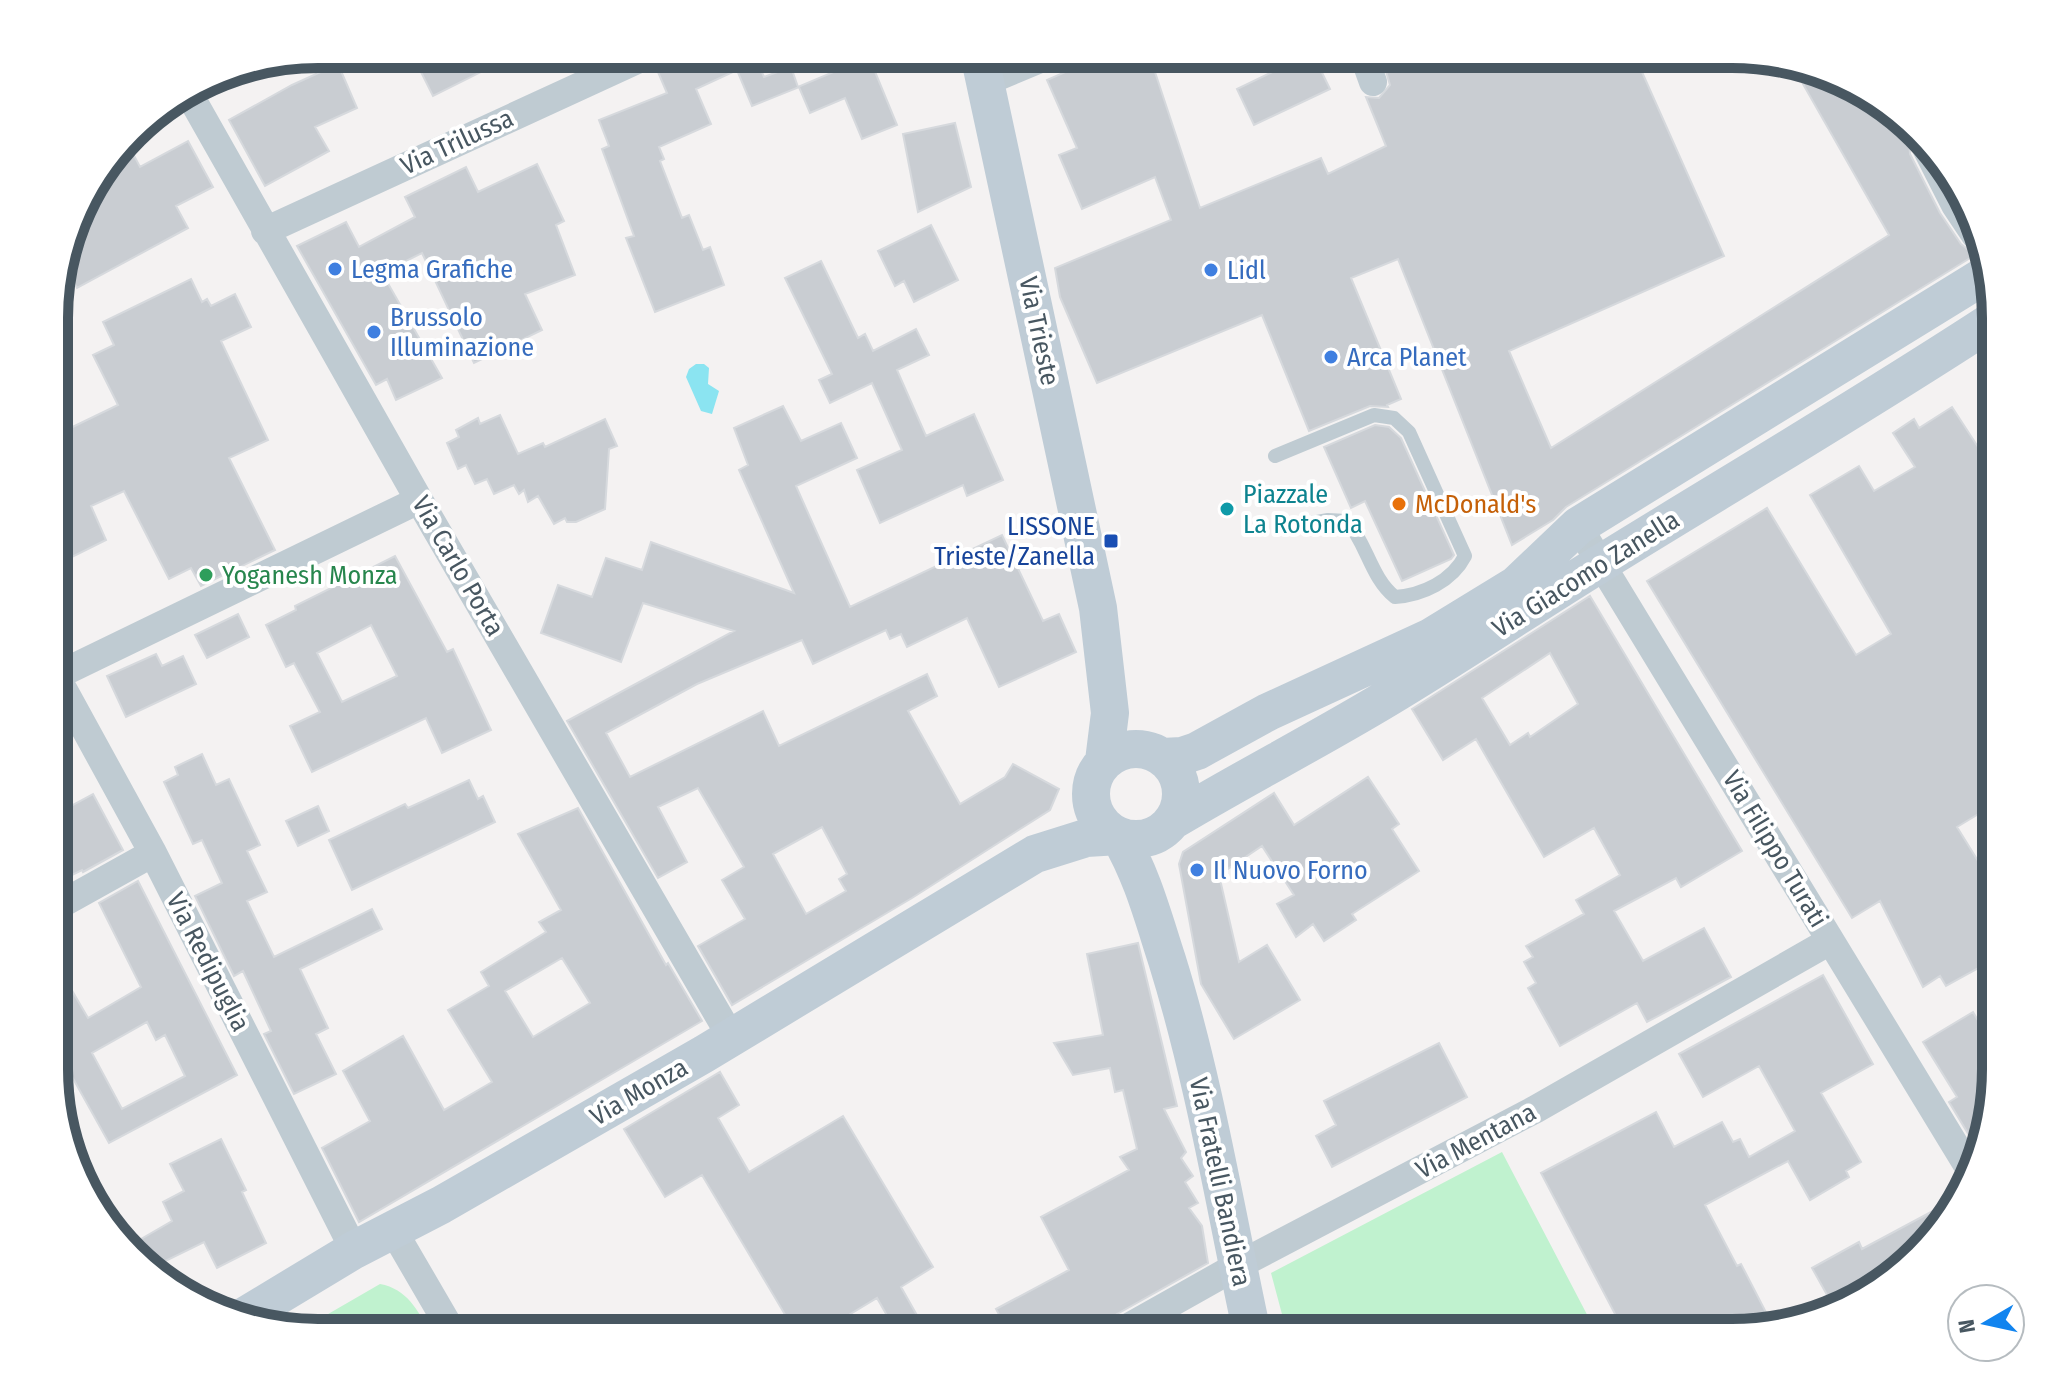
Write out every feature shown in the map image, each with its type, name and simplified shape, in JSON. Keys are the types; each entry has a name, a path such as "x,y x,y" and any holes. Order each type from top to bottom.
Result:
{"street":[{"path":"1368,68 1373,82"},
{"name":"Via Trilussa","path":"265,231 618,69"},
{"name":"Via Trieste","path":"982,69 1098,608 1110,713 1098,774"},
{"name":"Via Carlo Porta","path":"193,102 419,500 731,1037"},
{"name":"Via Giacomo Zanella","path":"1158,755 1182,756 1197,751 1268,712 1431,637 1516,585 1578,526 1978,279"},
{"name":"Via Giacomo Zanella","path":"1169,824 1227,787 1285,758 1399,691 1601,563 1888,389 1981,328"},
{"path":"68,670 419,500"},
{"name":"Via Filippo Turati","path":"1578,526 1964,1160"},
{"name":"Via Trieste","path":"1098,608 1132,709 1158,755"},
{"name":"Via Redipuglia","path":"68,698 153,853 354,1250"},
{"path":"1128,749 1158,755 1176,772 1181,792 1180,802 1169,824 1142,839 1119,836 1105,827 1095,813 1091,797 1098,774 1118,752 1128,749"},
{"name":"Via Monza","path":"1035,854 1098,774"},
{"name":"Via Fratelli Bandiera","path":"1169,824 1162,863 1164,879 1183,973 1189,1031 1249,1318"},
{"name":"Via Monza","path":"254,1310 354,1250 455,1197 731,1037 1035,854 1086,838 1119,836"},
{"name":"Via Fratelli Bandiera","path":"1119,836 1132,857 1143,885 1189,1031"},
{"path":"68,900 153,853"},
{"name":"Via Mentana","path":"1144,1318 1536,1109 1830,941"},
{"path":"393,1230 445,1319"}],"lane":[{"path":"1275,456 1374,415 1394,418 1409,432 1465,556 1459,567 1430,590 1395,597 1379,581 1358,533 1347,521 1301,525"}],"green space":[{"path":"1502,1152 1589,1318 1283,1318 1271,1273"},
{"path":"380,1284 405,1296 422,1319 319,1319"}],"water":[{"path":"696,364 709,368 708,384 719,391 712,414 701,411 686,377 689,369"}],"building":[{"path":"1073,68 1154,68 1200,208 1321,158 1328,174 1386,146 1366,97 1379,98 1390,85 1385,68 1640,68 1724,256 1509,351 1551,448 1889,235 1799,78 1828,87 1871,110 1909,141 1910,154 1940,213 1961,244 1974,256 1566,507 1553,520 1512,545 1398,259 1351,278 1401,399 1388,407 1370,406 1309,431 1262,315 1097,383 1060,297 1055,268 1171,220 1155,177 1082,209 1059,155 1077,148 1047,80"},
{"path":"1280,68 1320,68 1330,89 1254,125 1237,89"},
{"path":"327,69 340,69 357,108 315,127 329,151 265,186 229,120"},
{"path":"419,69 487,69 433,96"},
{"path":"666,69 760,69 764,77 792,69 798,87 841,69 874,69 897,125 862,139 845,98 810,113 799,87 752,106 737,70 696,89 711,124 659,147 664,159 660,161 682,218 689,215 703,250 710,247 724,285 655,312 626,238 634,236 602,149 609,146 599,120 667,93 658,72"},
{"path":"955,123 971,187 918,212 903,134"},
{"path":"188,141 213,187 176,206 188,228 77,288 72,278 77,253 87,222 102,193 132,151 140,167"},
{"path":"537,164 564,221 556,225 575,275 525,294 542,330 474,363 422,253 382,273 442,378 396,400 387,379 376,385 297,246 346,222 359,247 415,217 405,197 466,167 478,192"},
{"path":"931,225 958,280 914,302 904,281 895,286 878,251"},
{"path":"821,261 858,338 865,334 873,351 916,329 929,355 897,370 926,436 974,414 1003,480 967,496 963,485 880,523 857,470 902,450 872,383 830,403 819,380 832,374 785,278"},
{"path":"191,279 202,302 207,299 211,306 235,294 251,327 221,341 268,440 229,458 275,550 201,586 191,568 169,579 124,491 91,506 106,540 68,559 68,429 118,405 93,355 114,345 103,322"},
{"path":"783,406 801,441 841,423 857,458 796,486 850,607 1002,535 1043,621 1059,614 1076,652 999,687 967,618 907,647 901,634 890,639 886,630 813,664 802,640 697,684 606,733 630,777 763,711 779,746 927,674 937,696 908,711 960,804 1005,777 1013,764 1059,789 1050,810 912,898 732,1005 698,946 745,919 722,880 744,867 698,788 658,807 687,862 658,878 567,721 734,631 643,603 621,662 541,633 558,585 592,597 606,558 642,570 651,542 794,593 739,470 748,465 734,428","holes":["822,827 847,874 839,879 846,891 806,914 773,854"]},
{"path":"1952,407 1981,452 1981,812 1957,827 1981,866 1981,967 1946,986 1940,976 1923,987 1880,901 1852,918 1647,581 1767,508 1856,655 1891,634 1810,495 1859,466 1874,491 1915,467 1893,433 1914,419 1919,428"},
{"path":"500,415 518,454 543,443 545,447 605,419 617,446 609,449 605,509 576,522 567,522 565,518 554,524 538,496 528,502 524,490 519,494 514,485 494,494 487,479 475,484 466,465 458,469 447,443 459,437 456,430 478,418 480,424"},
{"name":"McDonald's","path":"1375,425 1389,427 1401,438 1454,555 1402,581 1365,501 1351,508 1324,447"},
{"path":"395,556 447,652 453,649 491,730 442,753 426,718 312,772 290,726 320,712 294,663 286,667 266,625 296,610 295,606","holes":["371,625 397,676 342,702 317,653"]},
{"path":"1590,596 1742,851 1681,887 1676,878 1614,911 1643,961 1704,928 1731,977 1647,1022 1637,1003 1560,1046 1528,988 1536,983 1524,962 1533,957 1526,946 1584,914 1576,900 1620,875 1594,828 1544,857 1476,739 1443,760 1412,709","holes":["1550,653 1578,704 1530,737 1528,733 1510,745 1482,698"]},
{"path":"238,614 249,637 207,658 195,635"},
{"path":"156,654 162,666 183,656 196,684 126,717 107,676"},
{"path":"202,754 216,785 229,779 260,845 247,851 267,892 247,901 274,957 372,909 382,929 300,969 328,1028 316,1034 336,1074 294,1094 264,1034 271,1031 243,971 234,976 195,896 222,883 202,840 193,844 164,782 178,775 175,767"},
{"path":"1368,777 1399,824 1392,829 1419,871 1352,914 1356,920 1324,941 1313,924 1296,937 1277,904 1294,895 1262,846 1219,875 1239,962 1267,945 1300,1000 1234,1039 1201,984 1179,864 1183,852 1274,793 1294,825"},
{"path":"469,780 478,799 483,796 495,822 352,890 329,840 405,804 408,808"},
{"path":"93,794 123,850 68,877 68,808"},
{"path":"318,806 329,831 298,846 286,821"},
{"path":"578,808 666,965 668,963 702,1021 359,1222 322,1148 370,1121 343,1071 403,1036 444,1110 492,1082 448,1010 489,986 481,972 546,932 539,922 561,910 518,834","holes":["562,958 590,1003 533,1037 505,991"]},
{"path":"138,881 237,1075 109,1143 68,1070 68,984 88,1018 141,987 99,903","holes":["147,1022 156,1040 165,1035 185,1076 122,1109 92,1053"]},
{"path":"1138,943 1177,1106 1164,1109 1186,1152 1181,1158 1193,1176 1185,1182 1198,1203 1189,1208 1202,1226 1208,1263 1110,1318 1001,1319 996,1309 1069,1270 1041,1217 1129,1170 1120,1157 1137,1149 1123,1090 1115,1092 1110,1068 1073,1075 1054,1043 1103,1035 1087,954"},
{"path":"1823,975 1873,1064 1821,1093 1861,1162 1846,1171 1849,1177 1810,1200 1788,1161 1705,1205 1768,1316 1617,1318 1541,1173 1656,1112 1674,1147 1722,1122 1733,1142 1740,1139 1749,1157 1795,1131 1759,1066 1703,1097 1679,1054"},
{"path":"1973,1012 1981,1025 1981,1085 1972,1139 1949,1102 1957,1097 1923,1042"},
{"path":"1439,1043 1467,1097 1332,1167 1316,1136 1336,1125 1324,1101"},
{"path":"720,1072 739,1105 718,1118 749,1172 843,1116 933,1267 901,1287 919,1319 889,1319 877,1298 843,1319 787,1319 702,1175 665,1197 624,1129"},
{"path":"221,1139 246,1190 242,1192 266,1243 217,1268 204,1242 161,1263 137,1241 172,1221 163,1202 184,1191 170,1164"},
{"path":"1941,1207 1909,1246 1884,1267 1830,1299 1812,1268 1859,1242 1862,1249"}],"place":[{"name":"Legma Grafiche","path":"335,269"},
{"name":"Lidl","path":"1211,270"},
{"name":"Brussolo Illuminazione","path":"374,332"},
{"name":"Arca Planet","path":"1331,357"},
{"name":"McDonald's","path":"1399,504"},
{"name":"Piazzale La Rotonda","path":"1227,509"},
{"name":"LISSONE Trieste/Zanella","path":"1111,541"},
{"name":"Yoganesh Monza","path":"206,575"},
{"name":"Il Nuovo Forno","path":"1197,870"}]}
